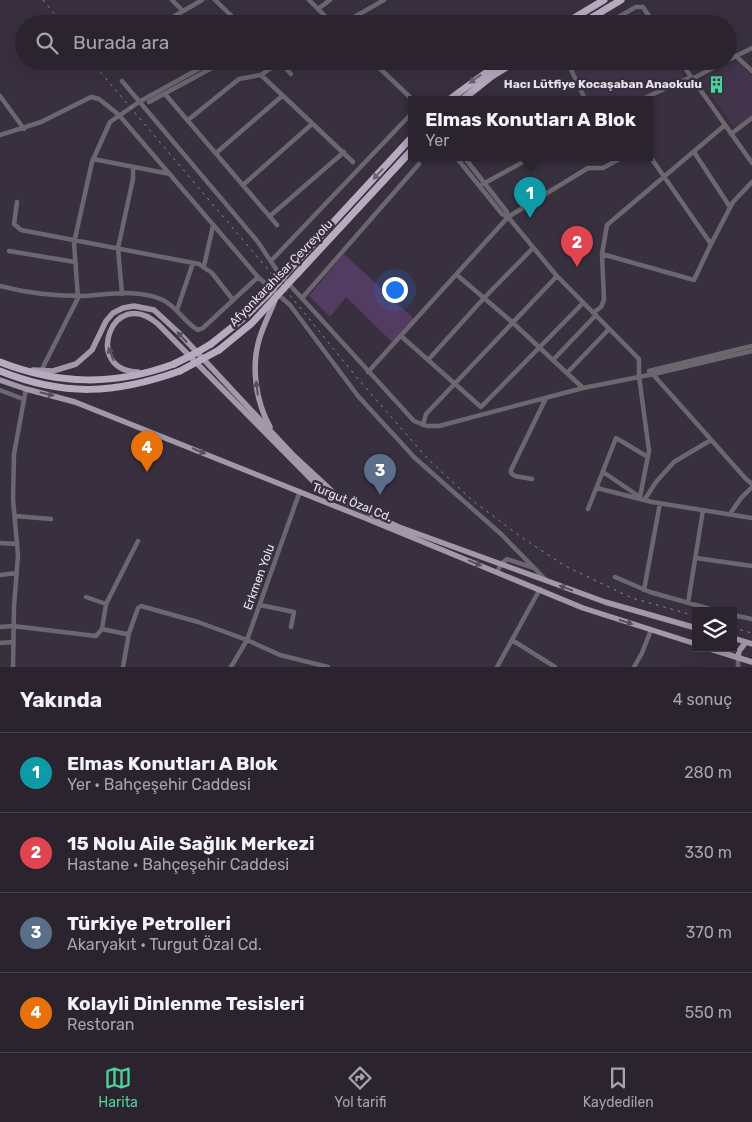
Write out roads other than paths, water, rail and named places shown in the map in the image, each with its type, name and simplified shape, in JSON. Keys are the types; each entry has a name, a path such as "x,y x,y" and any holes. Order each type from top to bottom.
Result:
{"highway":[{"path":"579,15 604,0"},
{"path":"596,15 621,0"},
{"path":"454,96 490,70"},
{"path":"467,96 502,70"},
{"name":"Afyonkarahisar Çevreyolu","path":"0,362 39,375 82,380 124,378 150,373 194,354 233,327 268,294 408,141"},
{"name":"Afyonkarahisar Çevreyolu","path":"0,371 45,385 99,390 144,383 180,371 219,350 252,322 408,154"}],"main road":[{"path":"273,434 259,399 256,360 258,342 275,298"},
{"path":"20,370 54,371 76,364 92,350 106,321 113,313 123,308 134,306 154,310 165,319 273,434 333,492 367,516"},
{"path":"150,373 130,372 118,366 110,357 108,334 116,321 123,316 141,314 151,318 313,481 336,499 367,516"},
{"name":"Turgut Özal Cd.","path":"0,380 75,402 300,491 605,602 692,627"},
{"name":"Turgut Özal Cd.","path":"367,516 584,608 692,643"},
{"path":"737,639 749,643"},
{"path":"738,658 739,651 749,643"},
{"path":"719,652 752,662"}],"street":[{"path":"172,0 182,10"},
{"path":"174,15 202,0"},
{"path":"215,0 231,15"},
{"path":"309,0 324,15"},
{"path":"318,9 330,0"},
{"path":"358,15 384,0"},
{"path":"622,15 636,7 643,7 648,15"},
{"path":"737,56 752,48"},
{"path":"737,57 752,72"},
{"path":"40,371 78,296 75,241 93,159 110,122 139,102 197,70"},
{"path":"149,102 208,70"},
{"path":"188,120 239,79 262,76 269,70"},
{"path":"287,70 291,74"},
{"path":"381,70 409,96"},
{"path":"571,70 584,96"},
{"path":"686,70 752,163"},
{"path":"649,96 708,70"},
{"path":"262,76 353,162"},
{"path":"122,81 258,242 278,272 409,417 423,425 439,426 583,388 752,351"},
{"path":"165,94 277,225"},
{"path":"0,96 24,129"},
{"path":"216,153 282,96"},
{"path":"0,135 24,129 52,118 92,97 99,99 119,114 258,277 290,305 358,396 414,458 501,534 546,580"},
{"path":"271,261 408,117"},
{"path":"731,134 752,118"},
{"path":"243,184 312,124"},
{"path":"553,360 601,307 604,300 602,254 607,225 725,125"},
{"path":"270,216 344,152"},
{"path":"694,152 730,208"},
{"path":"93,159 170,174"},
{"path":"460,161 507,212 508,217 557,276 639,359 639,376 649,452 642,498"},
{"path":"467,161 482,185"},
{"path":"482,185 525,161"},
{"path":"368,372 508,217 588,168 603,168 616,161"},
{"path":"653,161 711,244"},
{"path":"302,298 419,164"},
{"path":"122,294 118,248 133,179 133,167"},
{"path":"602,254 694,280 733,202 752,182"},
{"path":"17,202 14,224 16,228 204,266 212,273 233,300"},
{"path":"204,266 213,226"},
{"path":"428,360 484,298 533,248"},
{"path":"9,251 75,262"},
{"path":"177,310 193,263"},
{"path":"457,274 583,388"},
{"path":"423,425 426,414 557,276"},
{"path":"0,286 27,293 78,296 134,294 163,300 177,310 194,328 200,330 258,277"},
{"path":"401,336 481,407 583,303"},
{"path":"567,374 609,329"},
{"path":"652,373 752,346"},
{"path":"652,373 752,485 730,514"},
{"path":"13,667 13,626 17,574 17,544 13,499 14,454 26,389"},
{"path":"0,390 23,399"},
{"path":"532,479 515,476 510,470 546,398"},
{"path":"588,510 616,438 648,457"},
{"path":"642,498 674,462 711,440"},
{"path":"603,472 642,498"},
{"path":"597,488 660,503 752,518"},
{"name":"Erkmen Yolu","path":"231,667 246,640 260,605 300,491"},
{"path":"644,590 660,503"},
{"path":"688,603 703,510"},
{"path":"15,516 50,519"},
{"path":"0,627 13,626 96,636 102,630 106,604 138,541"},
{"path":"0,543 17,544"},
{"path":"696,558 752,566"},
{"path":"497,572 501,564 507,559 535,569"},
{"path":"0,575 17,574"},
{"path":"615,577 644,590 703,607"},
{"path":"497,667 540,590"},
{"path":"86,597 106,604"},
{"path":"260,605 294,612 291,628"},
{"path":"123,667 129,633 138,608 141,606 198,622 280,655 328,667"},
{"path":"737,616 752,620"},
{"path":"102,630 129,633"},
{"path":"634,667 651,630"},
{"path":"512,640 555,667"},
{"path":"0,643 13,642"},
{"path":"738,658 738,667"},
{"path":"747,667 752,662"}],"railway":[{"path":"43,0 56,15"},
{"path":"99,70 293,299 358,379 428,459 473,501 521,537 565,566 632,598 692,615"},
{"path":"737,629 752,633"}],"place":[{"name":"Hacı Lütfiye Kocaşaban Anaokulu","path":"716,84"},
{"name":"Elmas Konutları A Blok","path":"530,218"},
{"name":"15 Nolu Aile Sağlık Merkezi","path":"577,267"},
{"name":"Kolayli Dinlenme Tesisleri","path":"147,472"},
{"name":"Türkiye Petrolleri","path":"380,495"}]}
